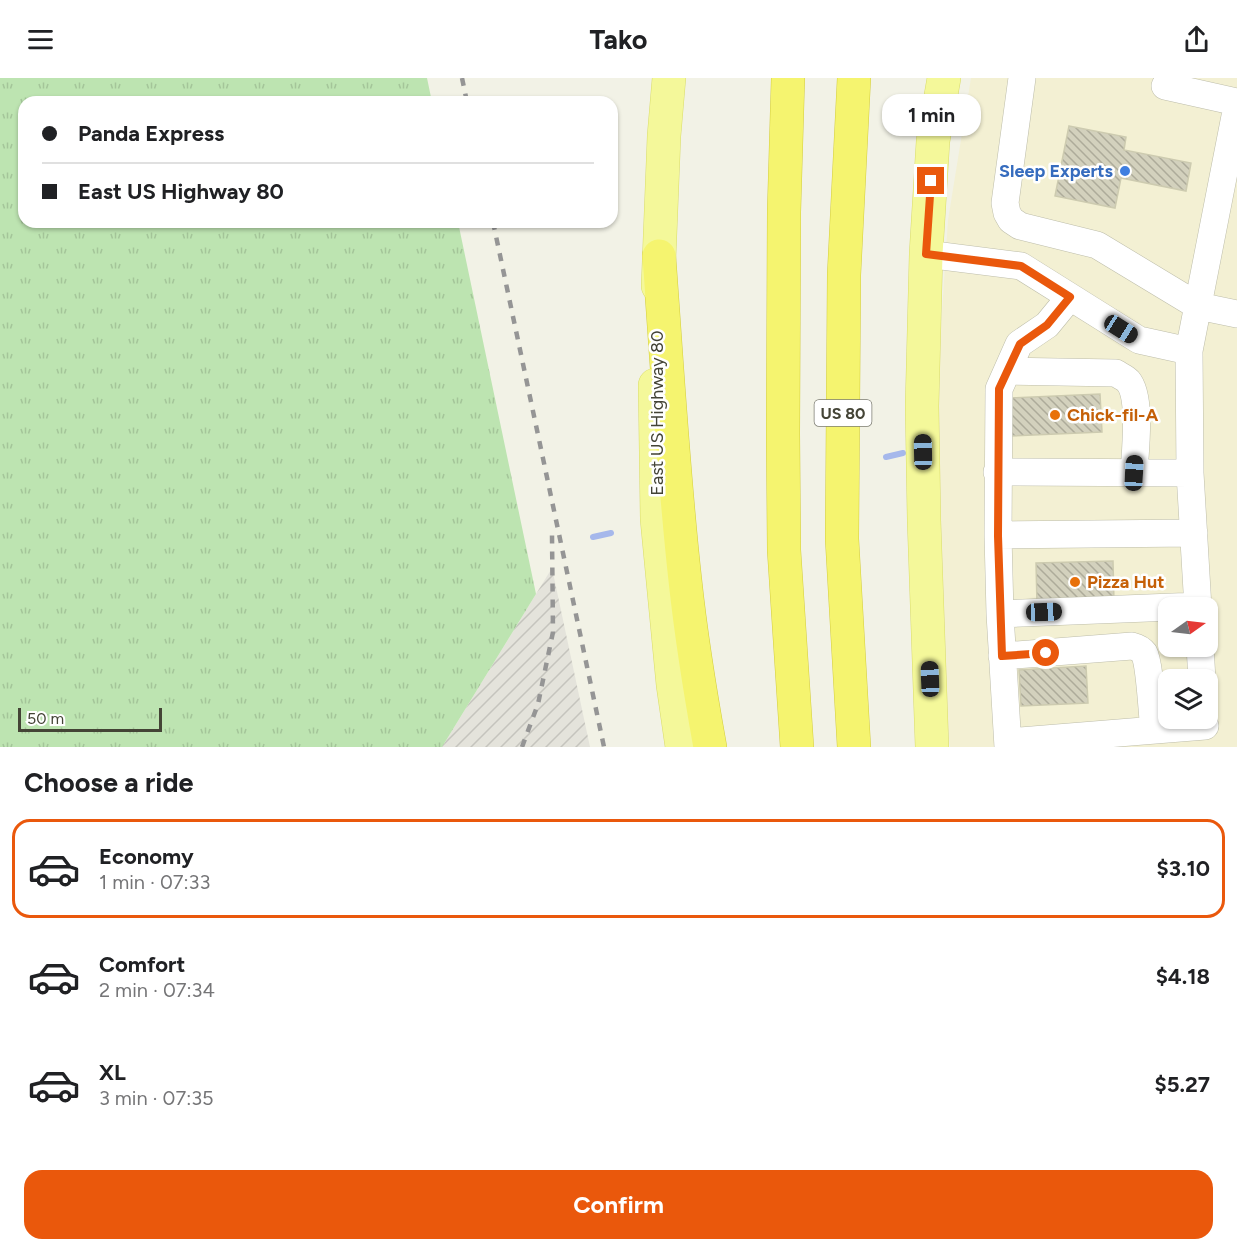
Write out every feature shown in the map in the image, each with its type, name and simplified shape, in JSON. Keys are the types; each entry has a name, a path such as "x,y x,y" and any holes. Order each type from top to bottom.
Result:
{"highway":[{"path":"788,78 784,212 784,550 797,747"},
{"name":"US 80","path":"854,78 844,275 842,539 854,747"},
{"path":"659,256 675,480 685,581 710,747"}],"main road":[{"name":"East US Highway 80","path":"669,78 659,256 655,439 657,519 673,686 682,747"},
{"path":"932,747 922,406 926,254 933,141 944,78"}],"lane":[{"path":"1022,78 1005,203 1011,220 1020,226 1097,245 1198,306 1237,314"},
{"path":"1165,86 1237,107 1189,351 1190,473 1197,597"},
{"path":"926,254 1021,266 1138,340 1189,351"},
{"path":"1070,297 1047,325 1020,344 999,389 998,536 1008,745 1154,730 1205,731"},
{"path":"1008,371 1116,373 1129,382 1135,398 1137,423 1134,473"},
{"path":"997,472 1190,473"},
{"path":"998,536 1194,533"},
{"path":"1000,614 1158,608"},
{"path":"1002,656 1131,646 1138,648 1143,652 1147,664 1154,730"}],"shaded area":[{"path":"971,78 1237,78 1237,747 950,747 940,662 933,450 948,220"},
{"path":"552,568 590,747 442,747 536,594"}],"green space":[{"path":"0,78 427,78 431,96 18,96 18,228 459,228 536,594 442,747 0,747"}],"building":[{"name":"Sleep Experts","path":"1069,126 1126,137 1124,150 1191,163 1186,191 1121,178 1115,208 1055,196"},
{"name":"Chick-fil-A","path":"1100,394 1102,432 1010,436 1008,398"},
{"name":"Pizza Hut","path":"1113,561 1114,602 1037,604 1036,563"},
{"path":"1086,666 1088,703 1021,706 1019,670"}],"waterway":[{"path":"886,457 903,453"},
{"path":"593,537 611,533"}],"railway":[{"path":"462,78 466,96"},
{"path":"494,228 604,747"},
{"path":"522,747 538,704 553,632 552,535"}],"place":[{"name":"Sleep Experts","path":"1125,171"},
{"name":"Chick-fil-A","path":"1055,415"},
{"name":"Pizza Hut","path":"1075,582"}],"route":[{"path":"931,181 926,254 1021,266 1070,297 1047,325 1020,344 999,389 997,472 1002,656 1046,653"}]}
